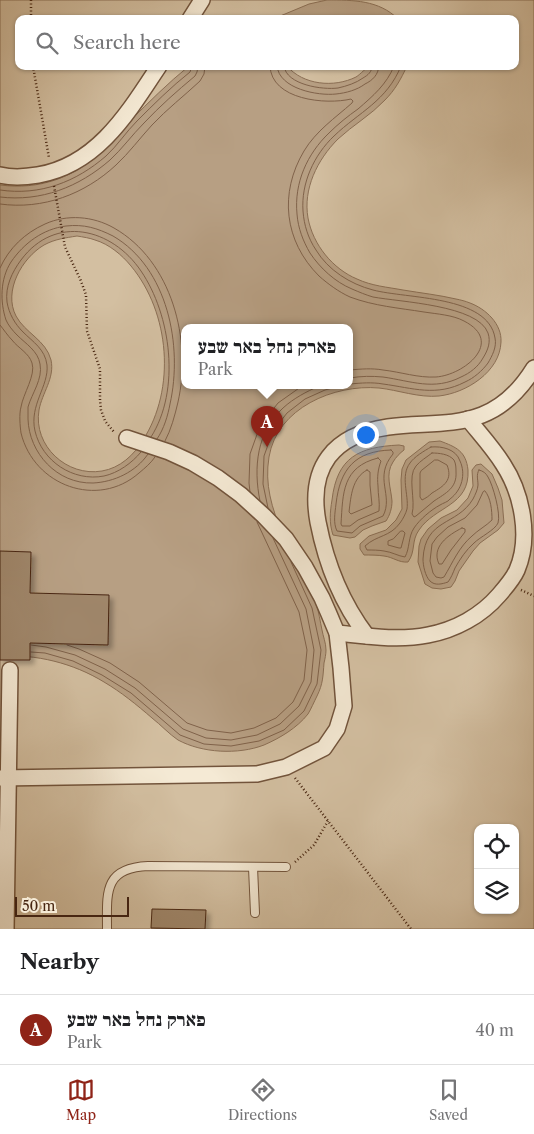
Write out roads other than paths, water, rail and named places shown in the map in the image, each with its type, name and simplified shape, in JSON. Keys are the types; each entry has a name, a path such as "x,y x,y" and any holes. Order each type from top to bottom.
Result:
{"street":[{"path":"193,15 202,0"},
{"path":"0,175 28,177 52,175 72,164 94,149 115,129 156,70"},
{"path":"367,636 353,617 341,594 322,541 316,512 316,493 318,476 324,462 344,442 372,430 387,427 437,424 482,415 495,409 518,392 534,368"},
{"path":"336,633 391,638 427,636 444,631 478,615 508,584 517,570 522,554 524,537 519,501 505,466 468,419"},
{"path":"4,778 257,774 286,767 324,748 337,730 344,706 336,633 322,598 305,567 286,540 242,495 218,478 193,463 169,452 127,438"},
{"path":"6,929 4,778 10,670"}],"lane":[{"path":"107,929 109,889 117,876 127,870 148,866 286,867"},
{"path":"253,867 255,913"}],"water":[{"path":"327,0 365,2 383,8 393,15 283,15 309,4"},
{"path":"185,70 292,70 310,81 338,83 356,77 365,70 405,70 389,96 338,139 330,147 318,166 310,186 307,207 314,238 325,255 348,275 374,285 443,296 470,303 482,309 492,318 501,335 499,353 495,363 480,379 460,391 431,396 379,388 344,390 310,403 295,413 283,425 274,440 269,457 268,477 270,496 282,533 317,607 326,653 319,692 304,719 282,736 264,745 243,750 209,750 178,740 123,694 80,670 41,658 0,656 0,185 29,186 42,184 79,169 102,152 159,93","holes":["77,236 105,244 119,254 131,266 144,285 154,306 161,328 164,375 161,398 154,420 135,451 115,467 89,472 65,464 47,447 41,436 39,410 50,379 51,360 45,347 16,316 12,296 13,286 22,267 44,245 60,239"]},
{"path":"440,441 451,445 465,458 468,470 467,482 463,491 458,498 426,522 419,530 408,562 384,556 364,555 360,549 360,544 369,536 386,530 396,520 402,509 401,480 402,469 406,460 429,442"},
{"path":"404,446 404,450 394,460 389,471 392,504 386,521 363,530 355,537 333,535 330,518 332,500 335,485 345,464 352,457 372,448"},
{"path":"481,464 492,474 498,488 502,500 504,523 473,551 459,571 451,587 432,588 425,584 418,562 421,539 428,529 441,518 457,510 468,498 473,486 472,470 476,465"}],"place":[{"name":"פארק נחל באר שבע","path":"267,447"}]}
